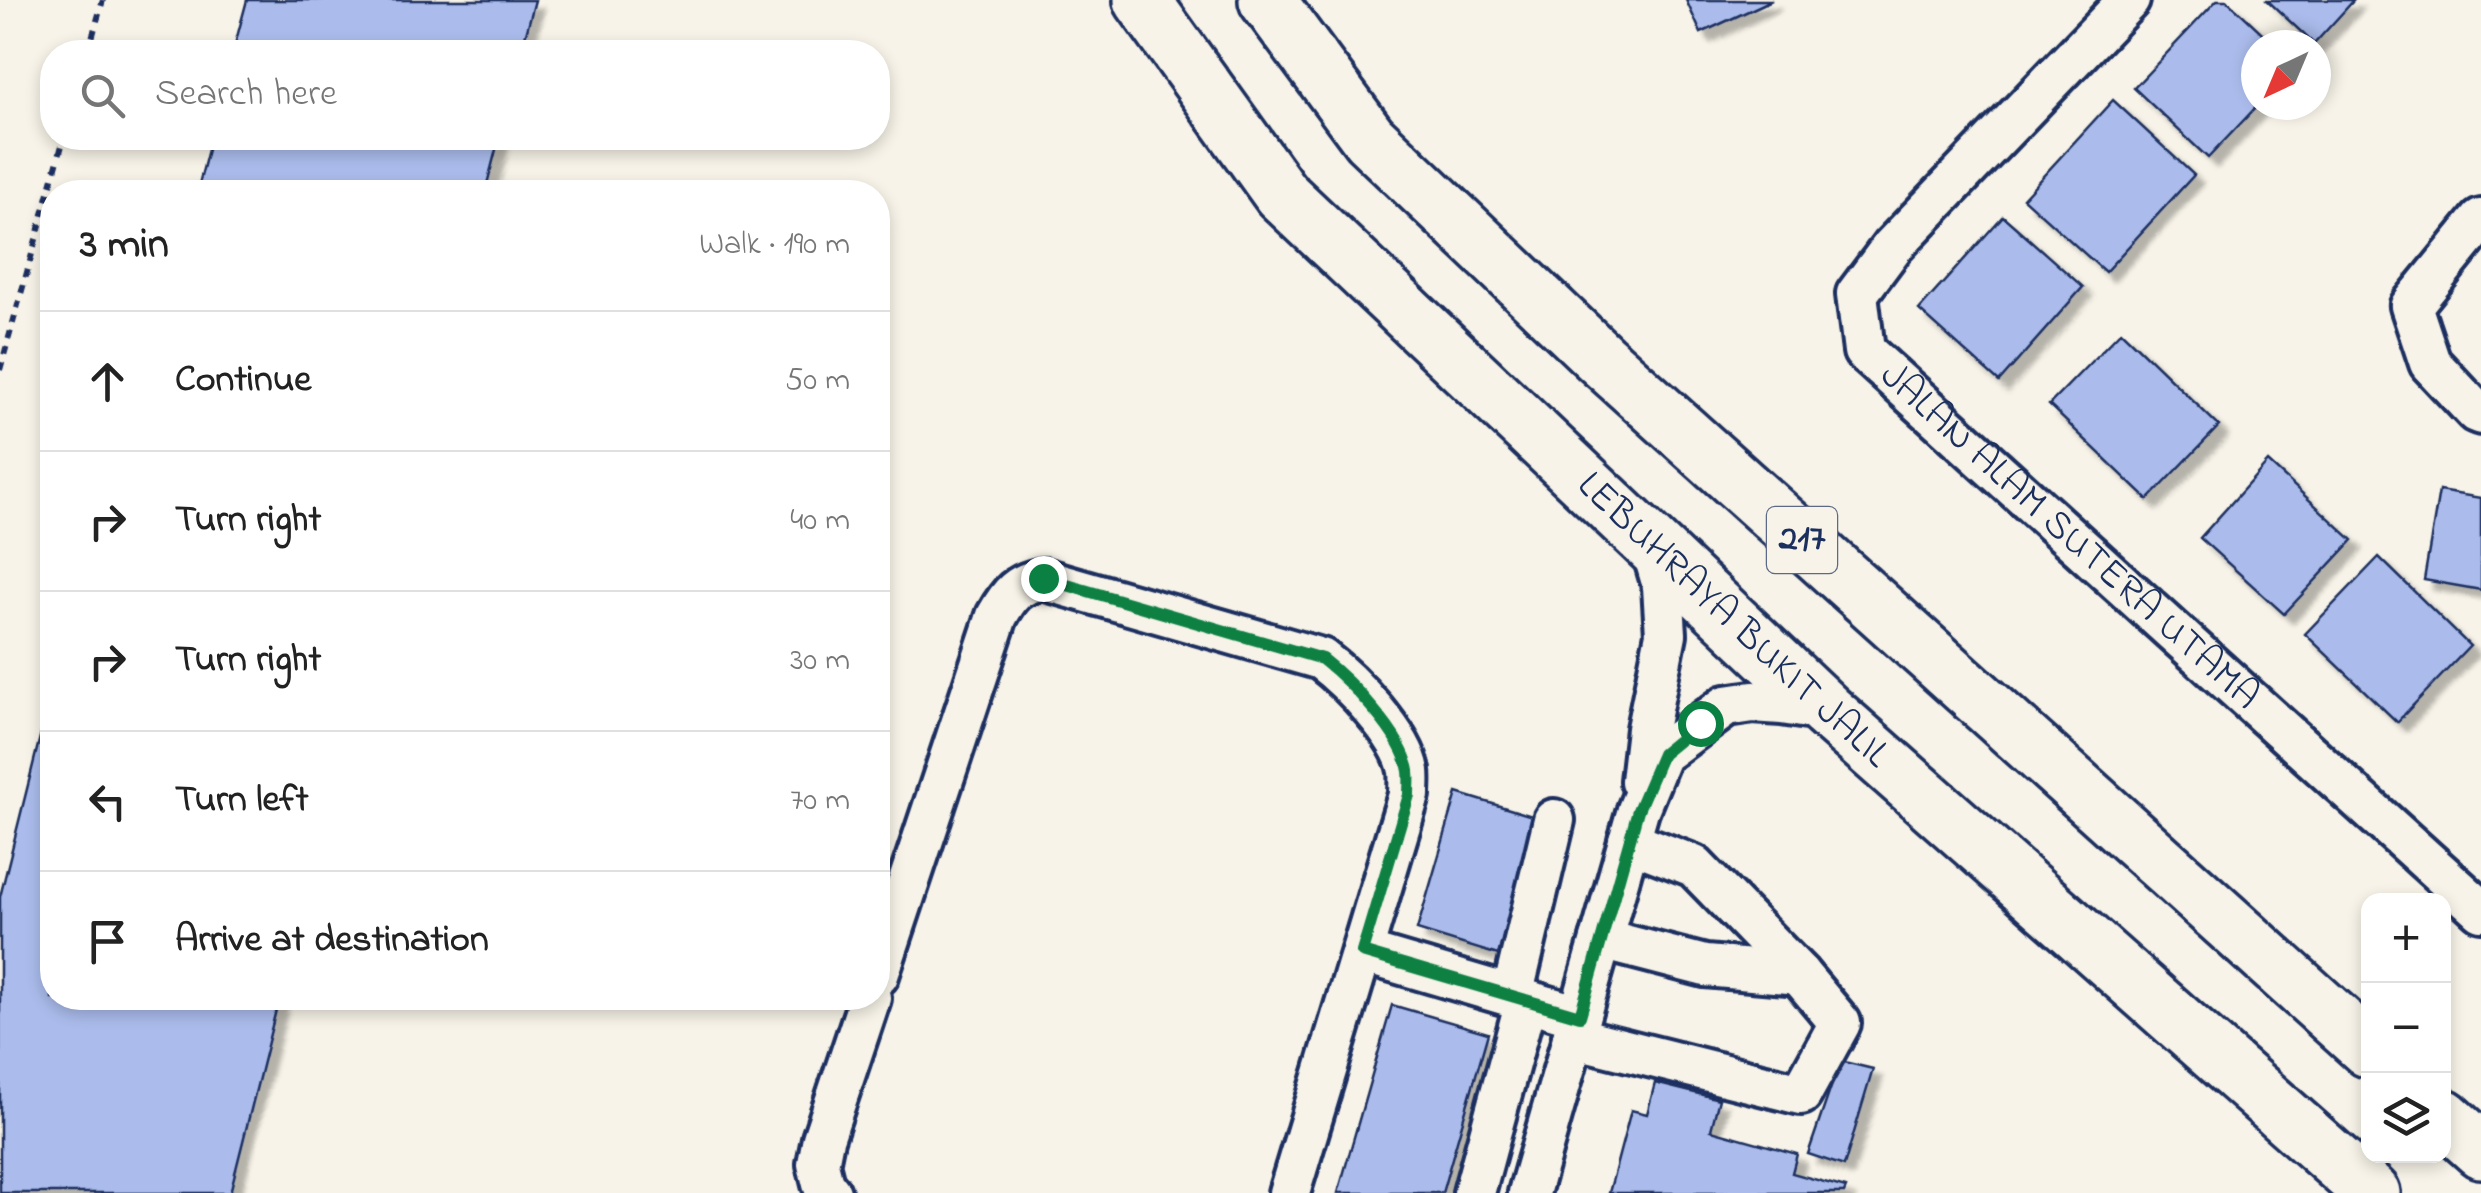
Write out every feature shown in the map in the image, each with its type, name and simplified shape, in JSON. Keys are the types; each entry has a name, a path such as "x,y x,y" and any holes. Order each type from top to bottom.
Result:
{"highway":[{"name":"LEBUHRAYA BUKIT JALIL","path":"1142,0 1280,194 1828,712 2372,1193"},
{"name":"217","path":"1268,0 1369,138 1587,346 2361,1044"},
{"path":"2451,1123 2481,1150"}],"street":[{"name":"JALAN ALAM SUTERA UTAMA","path":"2129,0 1892,247 1858,294 1864,351 2481,910"},
{"path":"2481,220 2411,306 2430,364 2481,414"},
{"path":"1633,825 1666,634 1663,586 1652,545"},
{"path":"890,939 997,616 1007,598 1024,583 1043,578 1322,659 1345,678 1399,742 1408,769 1409,795 1289,1193"},
{"path":"1529,1193 1633,825 1662,754 1726,706 1753,702 1828,712"},
{"path":"1474,1193 1519,998 1554,820"},
{"path":"1362,952 1519,998 1576,1027 1801,1094 1840,1023 1799,974 1694,866 1633,825"},
{"path":"1601,939 1704,966 1799,974"},
{"path":"830,1193 822,1184 818,1164 866,1010"}],"path":[{"path":"91,40 103,0"},
{"path":"52,180 61,150"},
{"path":"0,370 40,225"}],"building":[{"path":"247,0 535,0 524,40 236,40"},
{"path":"1686,0 1772,0 1701,33"},
{"path":"2217,0 2227,0 2259,30 2241,30 2244,120 2208,158 2134,88"},
{"path":"2267,0 2354,0 2327,30 2299,30"},
{"path":"2113,100 2194,175 2105,272 2023,198"},
{"path":"208,150 496,150 488,180 200,180"},
{"path":"2003,216 2083,287 1999,382 1919,310"},
{"path":"2121,331 2219,426 2148,500 2049,405"},
{"path":"2268,462 2353,540 2284,614 2200,538"},
{"path":"2439,491 2481,498 2481,590 2424,580"},
{"path":"2379,557 2470,646 2397,722 2305,634"},
{"path":"40,737 40,1010 276,1010 230,1193 0,1193 0,897"},
{"path":"1457,793 1539,818 1498,955 1417,930"},
{"path":"1392,1005 1488,1033 1442,1193 1338,1193"},
{"path":"1840,1061 1873,1069 1844,1166 1808,1154"},
{"path":"1655,1083 1719,1099 1711,1130 1797,1154 1792,1173 1846,1188 1844,1193 1609,1193 1631,1110 1647,1114"}],"route":[{"path":"1043,578 1322,659 1345,678 1399,742 1408,769 1409,795 1362,952 1580,1016 1638,810 1662,754 1700,723"}]}
